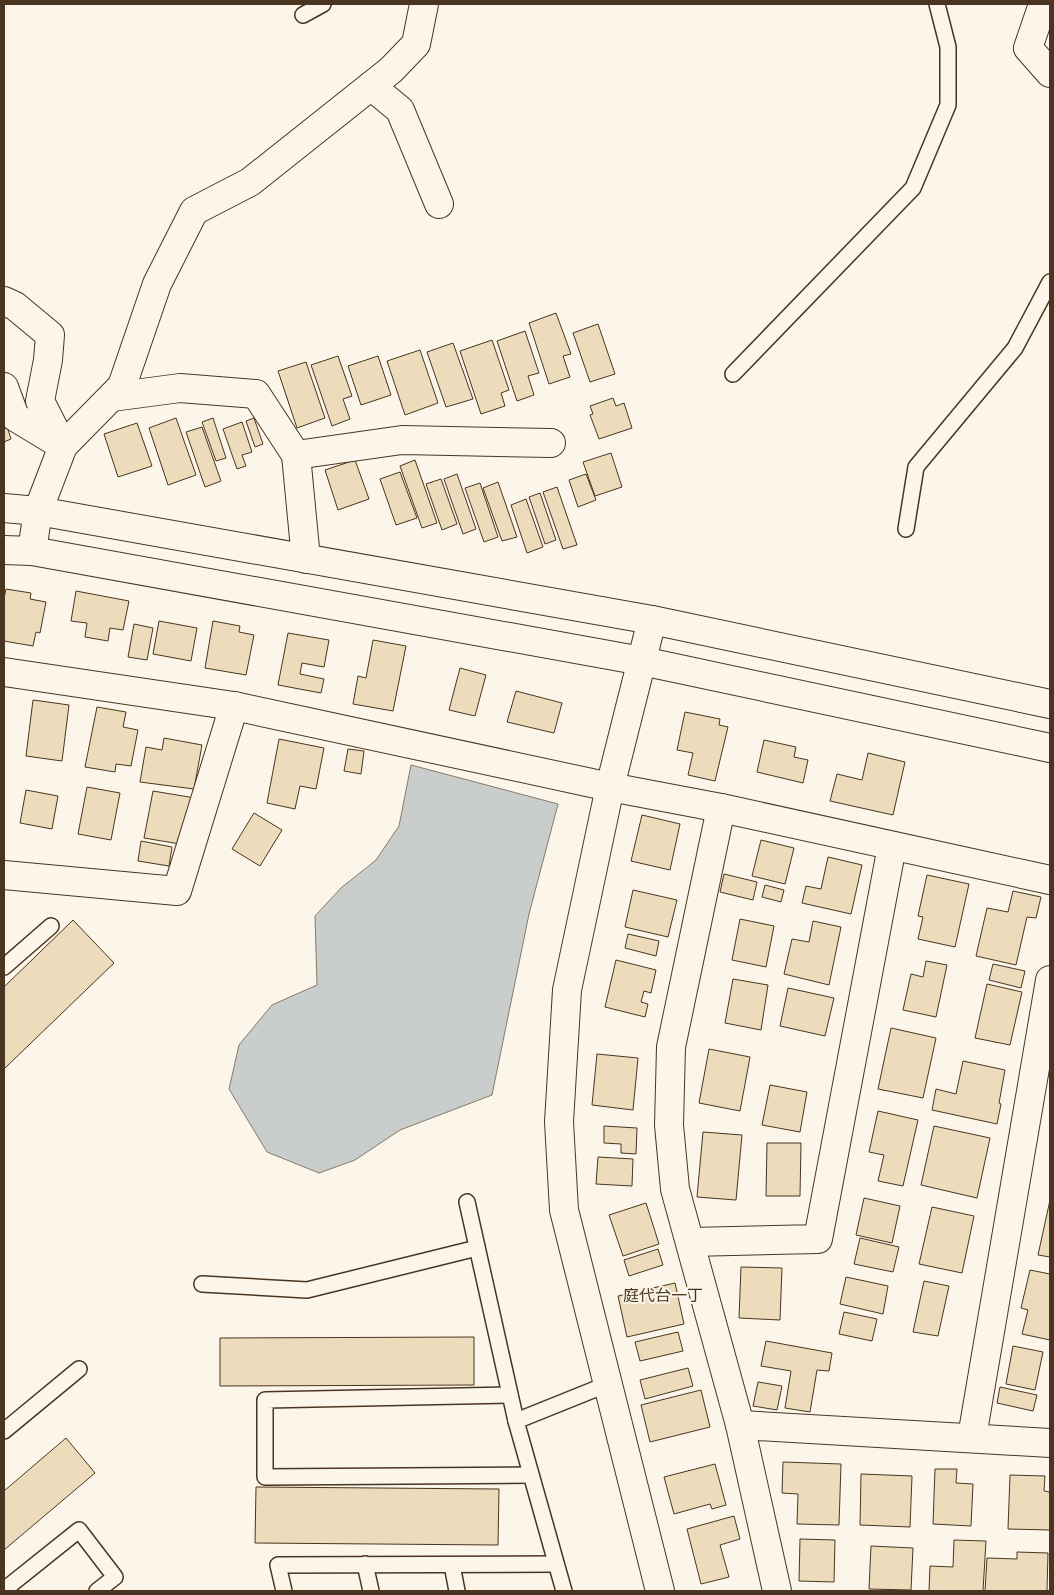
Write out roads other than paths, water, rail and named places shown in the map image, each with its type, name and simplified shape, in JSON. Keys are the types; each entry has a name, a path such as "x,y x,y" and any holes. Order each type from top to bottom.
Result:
{"street":[{"path":"32,551 38,511 63,446 122,386 157,284 194,211 250,182 391,70 416,44 424,4"},
{"path":"1043,4 1028,48 1050,73"},
{"path":"371,86 400,110 440,204"},
{"path":"4,301 15,306 50,335 48,360 40,400 63,446"},
{"path":"4,387 15,417 63,446"},
{"path":"112,397 180,388 256,394 296,456 306,559"},
{"path":"296,456 402,440 551,443"},
{"path":"4,508 38,511 652,620 1050,704"},
{"path":"4,550 32,551 642,662 1050,748"},
{"path":"652,620 610,787 567,990 560,1122 564,1210 660,1591"},
{"path":"4,672 234,706 610,787 721,808 1050,880"},
{"path":"4,874 177,891 234,706"},
{"path":"721,808 671,1048 669,1125 675,1189 740,1425 777,1591"},
{"path":"690,1242 818,1239 892,846"},
{"path":"972,1437 1050,980"},
{"path":"740,1425 1050,1443"}],"lane":[{"path":"304,15 323,4"},
{"path":"733,374 912,188 948,105 948,47 937,4"},
{"path":"906,529 916,467 1015,348 1050,282"},
{"path":"4,967 51,926"},
{"path":"467,1202 516,1421 564,1591"},
{"path":"202,1284 307,1290 477,1248"},
{"path":"4,1431 79,1369"},
{"path":"516,1421 608,1384"},
{"path":"510,1395 265,1400 265,1477 531,1475"},
{"path":"4,1590 79,1530 115,1577 97,1591"},
{"path":"365,1564 371,1591"},
{"path":"452,1564 457,1591"},
{"path":"284,1591 278,1565 556,1564"}],"district":[{"name":"庭代台一丁","path":"663,1295"}]}
